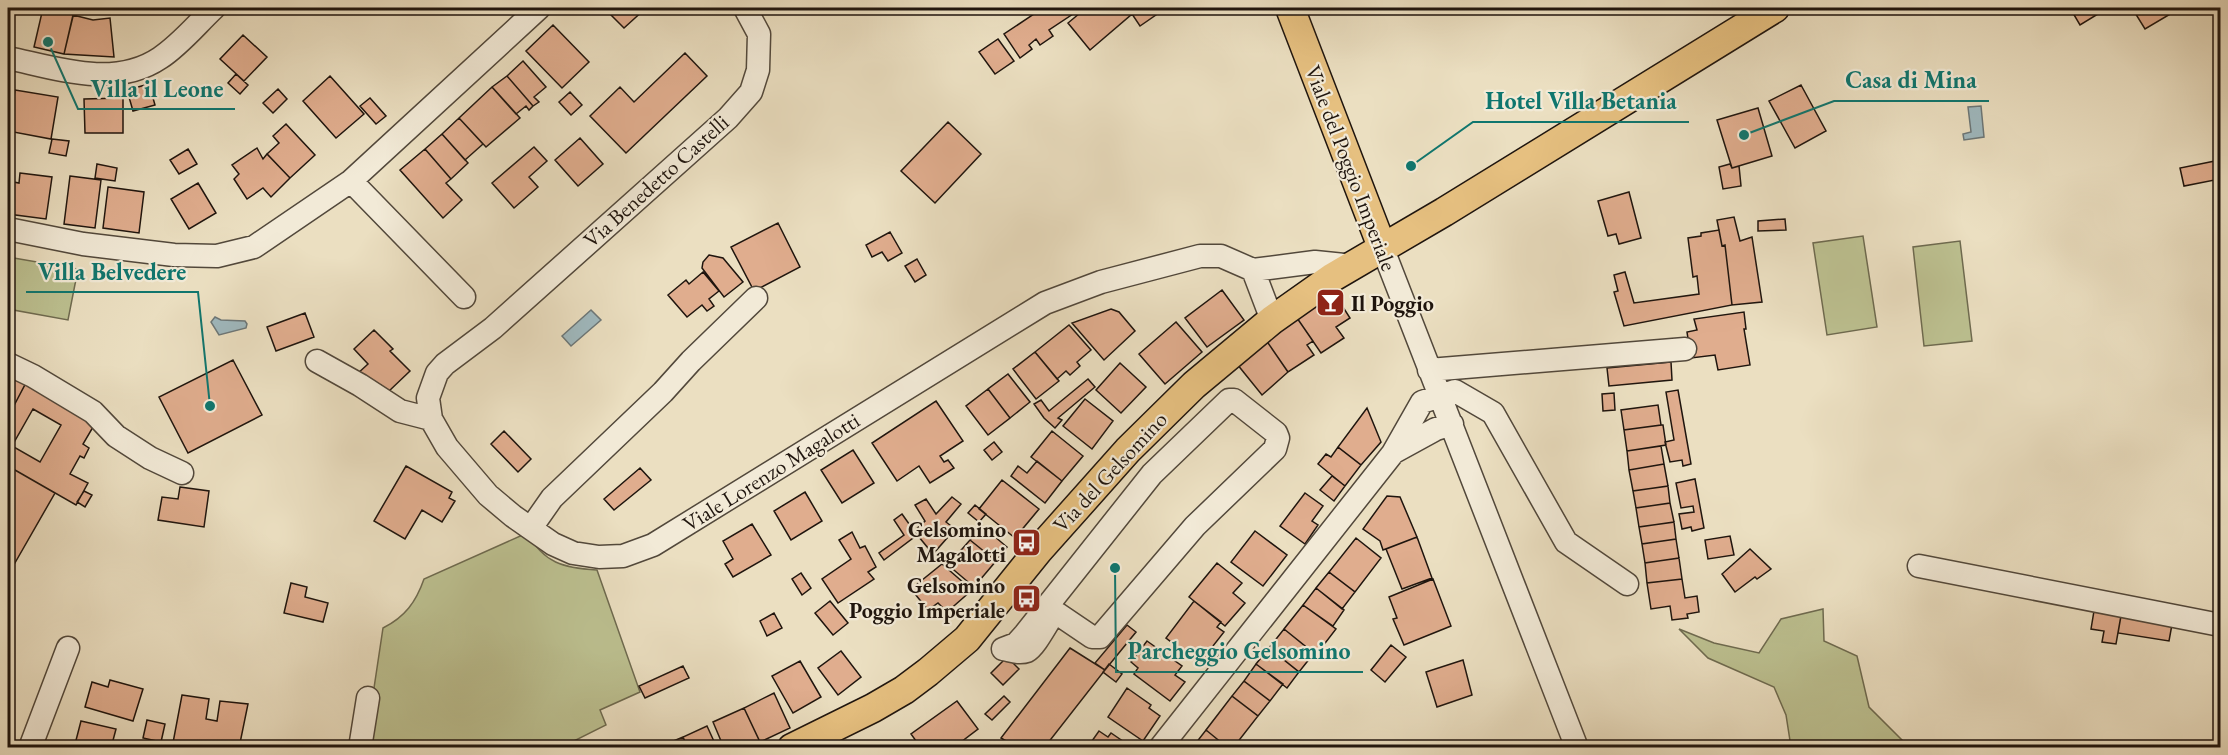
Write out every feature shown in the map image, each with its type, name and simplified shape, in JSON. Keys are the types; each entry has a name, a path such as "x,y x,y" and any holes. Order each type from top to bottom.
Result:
{"main road":[{"name":"Viale del Poggio Imperiale","path":"1290,8 1382,247"},
{"name":"Via del Gelsomino","path":"792,747 873,708 904,690 966,639 1038,551 1128,450 1194,385 1272,320 1318,286 1444,212 1775,8"}],"street":[{"path":"8,58 88,74 129,72 149,65 162,57 214,8"},
{"path":"8,229 83,244 174,255 217,256 254,247 351,181 539,8"},
{"name":"Via Benedetto Castelli","path":"493,328 728,118 751,92 758,70 759,34 745,8"},
{"path":"351,181 464,297"},
{"name":"Viale del Poggio Imperiale","path":"1382,247 1576,747"},
{"name":"Viale Lorenzo Magalotti","path":"493,328 445,364 437,373 428,398 431,419 447,447 488,495 553,544 573,552 598,557 623,556 653,545 1045,303 1101,282 1200,256 1221,256 1253,270"},
{"path":"1272,320 1253,270 1315,262 1354,266"},
{"path":"531,528 552,498 663,392 691,361 756,298"},
{"path":"1429,370 1685,349"},
{"path":"317,361 400,411 431,419"},
{"path":"8,363 93,412 116,436 150,458 182,473"},
{"path":"1160,747 1393,453 1422,402 1439,394 1455,391 1492,413 1566,542 1627,584"},
{"path":"1234,400 1276,433 1278,438 1275,448 1195,525 1100,637 1092,638 1058,614 1053,615 1026,651 1017,652 1003,648 1016,644 1152,474 1225,402 1234,400"},
{"path":"1393,453 1436,429 1452,424"},
{"path":"1919,566 2220,625"},
{"path":"30,747 68,648"},
{"path":"360,747 368,698"}],"green space":[{"path":"1863,236 1877,327 1827,335 1813,243"},
{"path":"1960,241 1972,341 1924,346 1913,247"},
{"path":"8,257 78,269 68,320 8,309"},
{"path":"527,533 540,551 556,562 574,568 597,570 640,692 600,710 606,725 562,747 365,748 383,628 398,619 409,608 424,579"},
{"path":"1823,609 1824,641 1857,656 1869,707 1909,747 1791,747 1786,715 1774,687 1708,658 1679,629 1714,643 1759,653 1781,619"}],"water":[{"path":"1981,106 1984,137 1964,140 1963,134 1971,132 1968,107"},
{"path":"591,310 601,320 571,346 562,336"},
{"path":"215,317 221,320 245,321 246,328 219,335 211,322"}],"building":[{"path":"43,8 59,11 59,8 75,8 64,54 34,47"},
{"path":"604,8 646,8 624,28"},
{"path":"932,8 944,8 939,14"},
{"path":"1043,8 1082,8 1049,30 1053,36 1040,45 1036,39 1029,45 1032,49 1020,58 1004,34"},
{"path":"1086,8 1101,10 1128,8 1132,14 1090,50 1068,23"},
{"path":"1128,8 1166,8 1140,26"},
{"path":"2070,8 2094,8 2098,14 2080,25"},
{"path":"2132,8 2168,8 2172,13 2145,29"},
{"path":"73,15 93,20 110,18 114,57 64,54"},
{"path":"553,25 589,62 562,88 526,51"},
{"path":"243,35 267,57 244,81 220,59"},
{"path":"998,39 1014,61 995,74 979,52"},
{"path":"685,53 707,76 626,153 590,116 620,87 634,102"},
{"path":"523,61 546,87 534,97 539,102 533,106 507,76"},
{"path":"236,74 248,85 240,94 228,83"},
{"path":"330,76 364,114 336,138 303,101"},
{"path":"507,76 533,106 529,110 526,106 516,114 492,87"},
{"path":"149,84 155,105 133,111 127,90"},
{"path":"1801,85 1826,131 1795,148 1769,101"},
{"path":"492,87 520,118 486,147 459,118"},
{"path":"8,88 15,90 8,122"},
{"path":"278,89 287,99 273,113 263,103"},
{"path":"15,90 58,97 51,139 8,131"},
{"path":"570,92 582,105 571,115 559,102"},
{"path":"123,98 123,133 85,133 84,99"},
{"path":"370,98 386,116 376,124 360,106"},
{"path":"1758,108 1772,156 1732,168 1717,120"},
{"path":"459,118 483,144 465,160 442,134"},
{"path":"948,122 981,154 935,203 901,171"},
{"path":"286,124 315,155 290,178 267,154 279,143 273,136"},
{"path":"442,134 468,163 451,179 425,149"},
{"path":"580,138 603,164 578,186 555,160"},
{"path":"52,139 69,141 66,156 49,153"},
{"path":"534,147 547,161 529,177 538,187 514,208 492,183"},
{"path":"257,148 263,159 267,154 290,178 271,197 263,188 247,199 234,179 239,174 232,165"},
{"path":"188,149 197,164 179,174 170,160"},
{"path":"425,149 451,179 446,183 462,200 443,218 400,170"},
{"path":"2220,160 2220,179 2184,186 2180,168"},
{"path":"97,164 117,168 115,181 95,178"},
{"path":"1730,164 1732,168 1739,166 1741,186 1723,189 1719,167"},
{"path":"20,173 52,177 46,219 8,214 8,181 19,183"},
{"path":"70,176 101,180 95,228 64,224"},
{"path":"198,183 216,213 189,229 171,199"},
{"path":"108,187 144,192 139,233 103,228"},
{"path":"1629,192 1641,238 1619,244 1616,234 1608,236 1598,201"},
{"path":"1734,217 1740,241 1752,237 1762,302 1732,305 1725,245 1722,246 1717,220"},
{"path":"1785,219 1786,230 1758,231 1758,221"},
{"path":"778,223 800,267 754,291 731,247"},
{"path":"1719,230 1722,246 1725,245 1732,305 1624,326 1614,292 1618,291 1614,275 1625,272 1634,303 1699,294 1697,276 1693,277 1688,238"},
{"path":"890,232 902,253 888,261 882,252 872,257 866,245"},
{"path":"709,255 723,258 743,282 724,297 702,268 703,262"},
{"path":"917,259 926,275 915,282 905,266"},
{"path":"703,272 719,291 709,299 714,306 707,311 702,305 687,317 668,295 686,280 689,284"},
{"path":"1222,290 1244,320 1207,347 1185,318"},
{"path":"1334,293 1350,318 1336,327 1344,338 1321,353 1297,318"},
{"path":"1111,309 1119,312 1135,331 1104,360 1072,323"},
{"path":"1744,312 1746,329 1744,329 1750,365 1718,370 1715,355 1691,358 1687,332 1697,330 1694,319"},
{"path":"305,313 314,337 276,351 267,327"},
{"path":"1297,318 1313,341 1307,345 1314,355 1288,372 1266,340"},
{"path":"1176,322 1202,352 1165,384 1139,354"},
{"path":"1069,325 1091,350 1077,362 1080,366 1070,375 1066,371 1057,379 1035,352"},
{"path":"374,330 393,349 390,351 410,371 388,392 381,385 373,392 356,375 368,364 354,349"},
{"path":"1266,340 1288,372 1262,395 1237,364"},
{"path":"1035,352 1059,381 1036,399 1013,369"},
{"path":"233,360 262,415 188,453 159,397"},
{"path":"1671,362 1672,380 1609,386 1607,368"},
{"path":"1120,363 1146,387 1121,413 1096,390"},
{"path":"8,365 29,377 8,417"},
{"path":"1008,374 1030,402 1010,418 988,389"},
{"path":"29,377 96,422 83,444 89,448 84,458 80,456 70,474 88,483 76,505 8,466 8,417","holes":["33,409 61,425 40,462 12,446"]},
{"path":"1088,379 1095,387 1058,418 1062,420 1055,428 1034,404 1041,400 1049,411"},
{"path":"988,389 1010,418 988,435 966,406"},
{"path":"1678,390 1691,464 1683,466 1682,460 1670,462 1665,442 1674,440 1666,392"},
{"path":"1614,393 1615,410 1603,411 1602,394"},
{"path":"1085,399 1113,421 1092,449 1063,426"},
{"path":"936,401 963,441 940,456 944,462 948,460 954,468 930,483 919,466 897,481 872,443"},
{"path":"1658,405 1661,425 1624,430 1621,410"},
{"path":"1367,408 1381,442 1361,465 1338,447"},
{"path":"1663,425 1666,445 1627,451 1624,430"},
{"path":"504,431 531,459 518,472 491,444"},
{"path":"1052,431 1083,456 1062,481 1031,457"},
{"path":"994,442 1002,452 992,460 984,450"},
{"path":"1661,446 1664,464 1629,470 1627,451"},
{"path":"1338,447 1361,465 1345,486 1318,464 1326,454 1331,457"},
{"path":"853,450 874,483 842,503 821,470"},
{"path":"1037,461 1062,481 1045,503 1011,476 1018,466 1027,473"},
{"path":"1664,464 1668,486 1633,491 1629,470"},
{"path":"8,466 55,493 8,575"},
{"path":"406,466 452,492 449,498 455,501 442,522 422,510 405,539 374,521"},
{"path":"640,468 651,480 614,510 604,499"},
{"path":"1332,476 1345,486 1334,501 1320,490"},
{"path":"1695,479 1704,528 1692,531 1691,527 1682,529 1679,514 1694,512 1693,506 1681,508 1676,483"},
{"path":"1002,480 1039,509 1015,538 979,509"},
{"path":"1668,486 1670,503 1636,508 1633,491"},
{"path":"180,487 209,491 204,527 158,520 162,497 178,499"},
{"path":"84,491 92,495 85,507 77,502"},
{"path":"805,492 822,521 791,540 774,511"},
{"path":"1305,493 1323,506 1312,521 1318,525 1305,544 1280,526"},
{"path":"1387,496 1400,497 1417,537 1383,550 1380,541 1363,529"},
{"path":"952,497 961,504 946,522 955,529 933,554 914,531 925,521 915,505 926,499 936,514"},
{"path":"1670,503 1674,522 1639,527 1636,508"},
{"path":"975,505 986,514 979,522 968,513"},
{"path":"902,514 917,535 884,560 879,553 904,535 894,520"},
{"path":"1674,522 1676,539 1642,544 1639,527"},
{"path":"752,524 771,555 733,577 725,564 733,559 723,541"},
{"path":"982,526 1007,547 996,561 970,540"},
{"path":"1255,531 1287,555 1263,586 1231,562"},
{"path":"852,532 860,548 865,546 876,567 868,572 874,579 838,603 822,579 851,559 839,540"},
{"path":"1730,536 1734,555 1708,559 1705,540"},
{"path":"1417,537 1432,578 1402,589 1386,549"},
{"path":"1356,538 1381,558 1355,592 1329,572"},
{"path":"1676,539 1679,558 1645,563 1642,544"},
{"path":"970,540 996,561 974,587 948,565"},
{"path":"1750,549 1771,569 1757,579 1755,577 1735,592 1722,574"},
{"path":"1679,558 1682,579 1647,583 1645,563"},
{"path":"1217,563 1242,583 1233,593 1245,603 1225,626 1189,597"},
{"path":"942,564 972,590 947,612 938,603 928,610 911,589"},
{"path":"1329,572 1355,592 1342,609 1316,588"},
{"path":"801,573 811,588 802,595 792,579"},
{"path":"1433,579 1451,626 1404,645 1393,619 1397,618 1389,597"},
{"path":"1682,579 1685,598 1697,596 1699,612 1687,614 1688,618 1672,620 1670,606 1651,609 1647,583"},
{"path":"291,583 307,587 305,597 328,603 323,622 284,613"},
{"path":"1316,588 1344,610 1333,626 1303,605"},
{"path":"2215,588 2220,589 2220,624 2213,623"},
{"path":"830,601 848,623 833,635 815,613"},
{"path":"1194,601 1221,622 1217,627 1224,632 1202,660 1194,653 1191,657 1166,638"},
{"path":"1303,605 1336,629 1316,655 1284,629"},
{"path":"2095,605 2122,610 2116,644 2102,642 2104,631 2091,629"},
{"path":"2122,610 2173,619 2169,641 2118,633"},
{"path":"774,613 782,628 767,636 760,621"},
{"path":"1127,625 1136,632 1105,670 1095,663"},
{"path":"1284,629 1314,653 1299,672 1269,648"},
{"path":"1147,641 1182,666 1175,675 1185,682 1170,701 1134,674 1138,668 1131,662"},
{"path":"1391,645 1406,657 1385,682 1371,670"},
{"path":"1070,648 1105,670 1044,748 1008,748 1013,745 1001,738"},
{"path":"1269,648 1299,672 1287,688 1256,664"},
{"path":"841,651 861,677 838,695 818,668"},
{"path":"1007,657 1019,669 1003,685 991,673"},
{"path":"1463,660 1472,695 1437,707 1426,672"},
{"path":"800,661 821,697 793,713 772,676"},
{"path":"1109,664 1122,674 1116,682 1103,672"},
{"path":"1256,664 1283,684 1270,701 1244,681"},
{"path":"683,666 689,678 645,698 639,686"},
{"path":"110,680 143,689 133,721 85,707 92,682 108,687"},
{"path":"1244,681 1270,701 1258,716 1232,696"},
{"path":"1127,688 1151,705 1149,708 1160,716 1143,741 1108,717"},
{"path":"774,693 790,728 760,742 744,708"},
{"path":"182,695 209,699 206,719 217,721 220,701 248,704 239,748 172,748"},
{"path":"1004,696 1010,702 992,720 985,714"},
{"path":"1232,696 1258,716 1233,748 1228,748 1206,730"},
{"path":"957,701 978,729 953,748 921,748 911,734"},
{"path":"744,708 760,742 747,748 724,748 713,722"},
{"path":"147,720 165,724 161,742 143,738"},
{"path":"81,721 116,729 111,748 74,748"},
{"path":"707,726 717,748 688,748 683,737"},
{"path":"1206,730 1228,748 1192,748"},
{"path":"1099,731 1108,737 1111,733 1130,746 1087,748"},
{"path":"683,737 688,748 665,748 664,745"}],"place":[{"name":"Villa il Leone","path":"48,42"},
{"name":"Casa di Mina","path":"1744,135"},
{"name":"Hotel Villa Betania","path":"1411,166"},
{"name":"Il Poggio","path":"1330,303"},
{"name":"Villa Belvedere","path":"210,406"},
{"name":"Gelsomino Magalotti","path":"1027,542"},
{"name":"Parcheggio Gelsomino","path":"1115,568"},
{"name":"Gelsomino Poggio Imperiale","path":"1026,598"}]}
